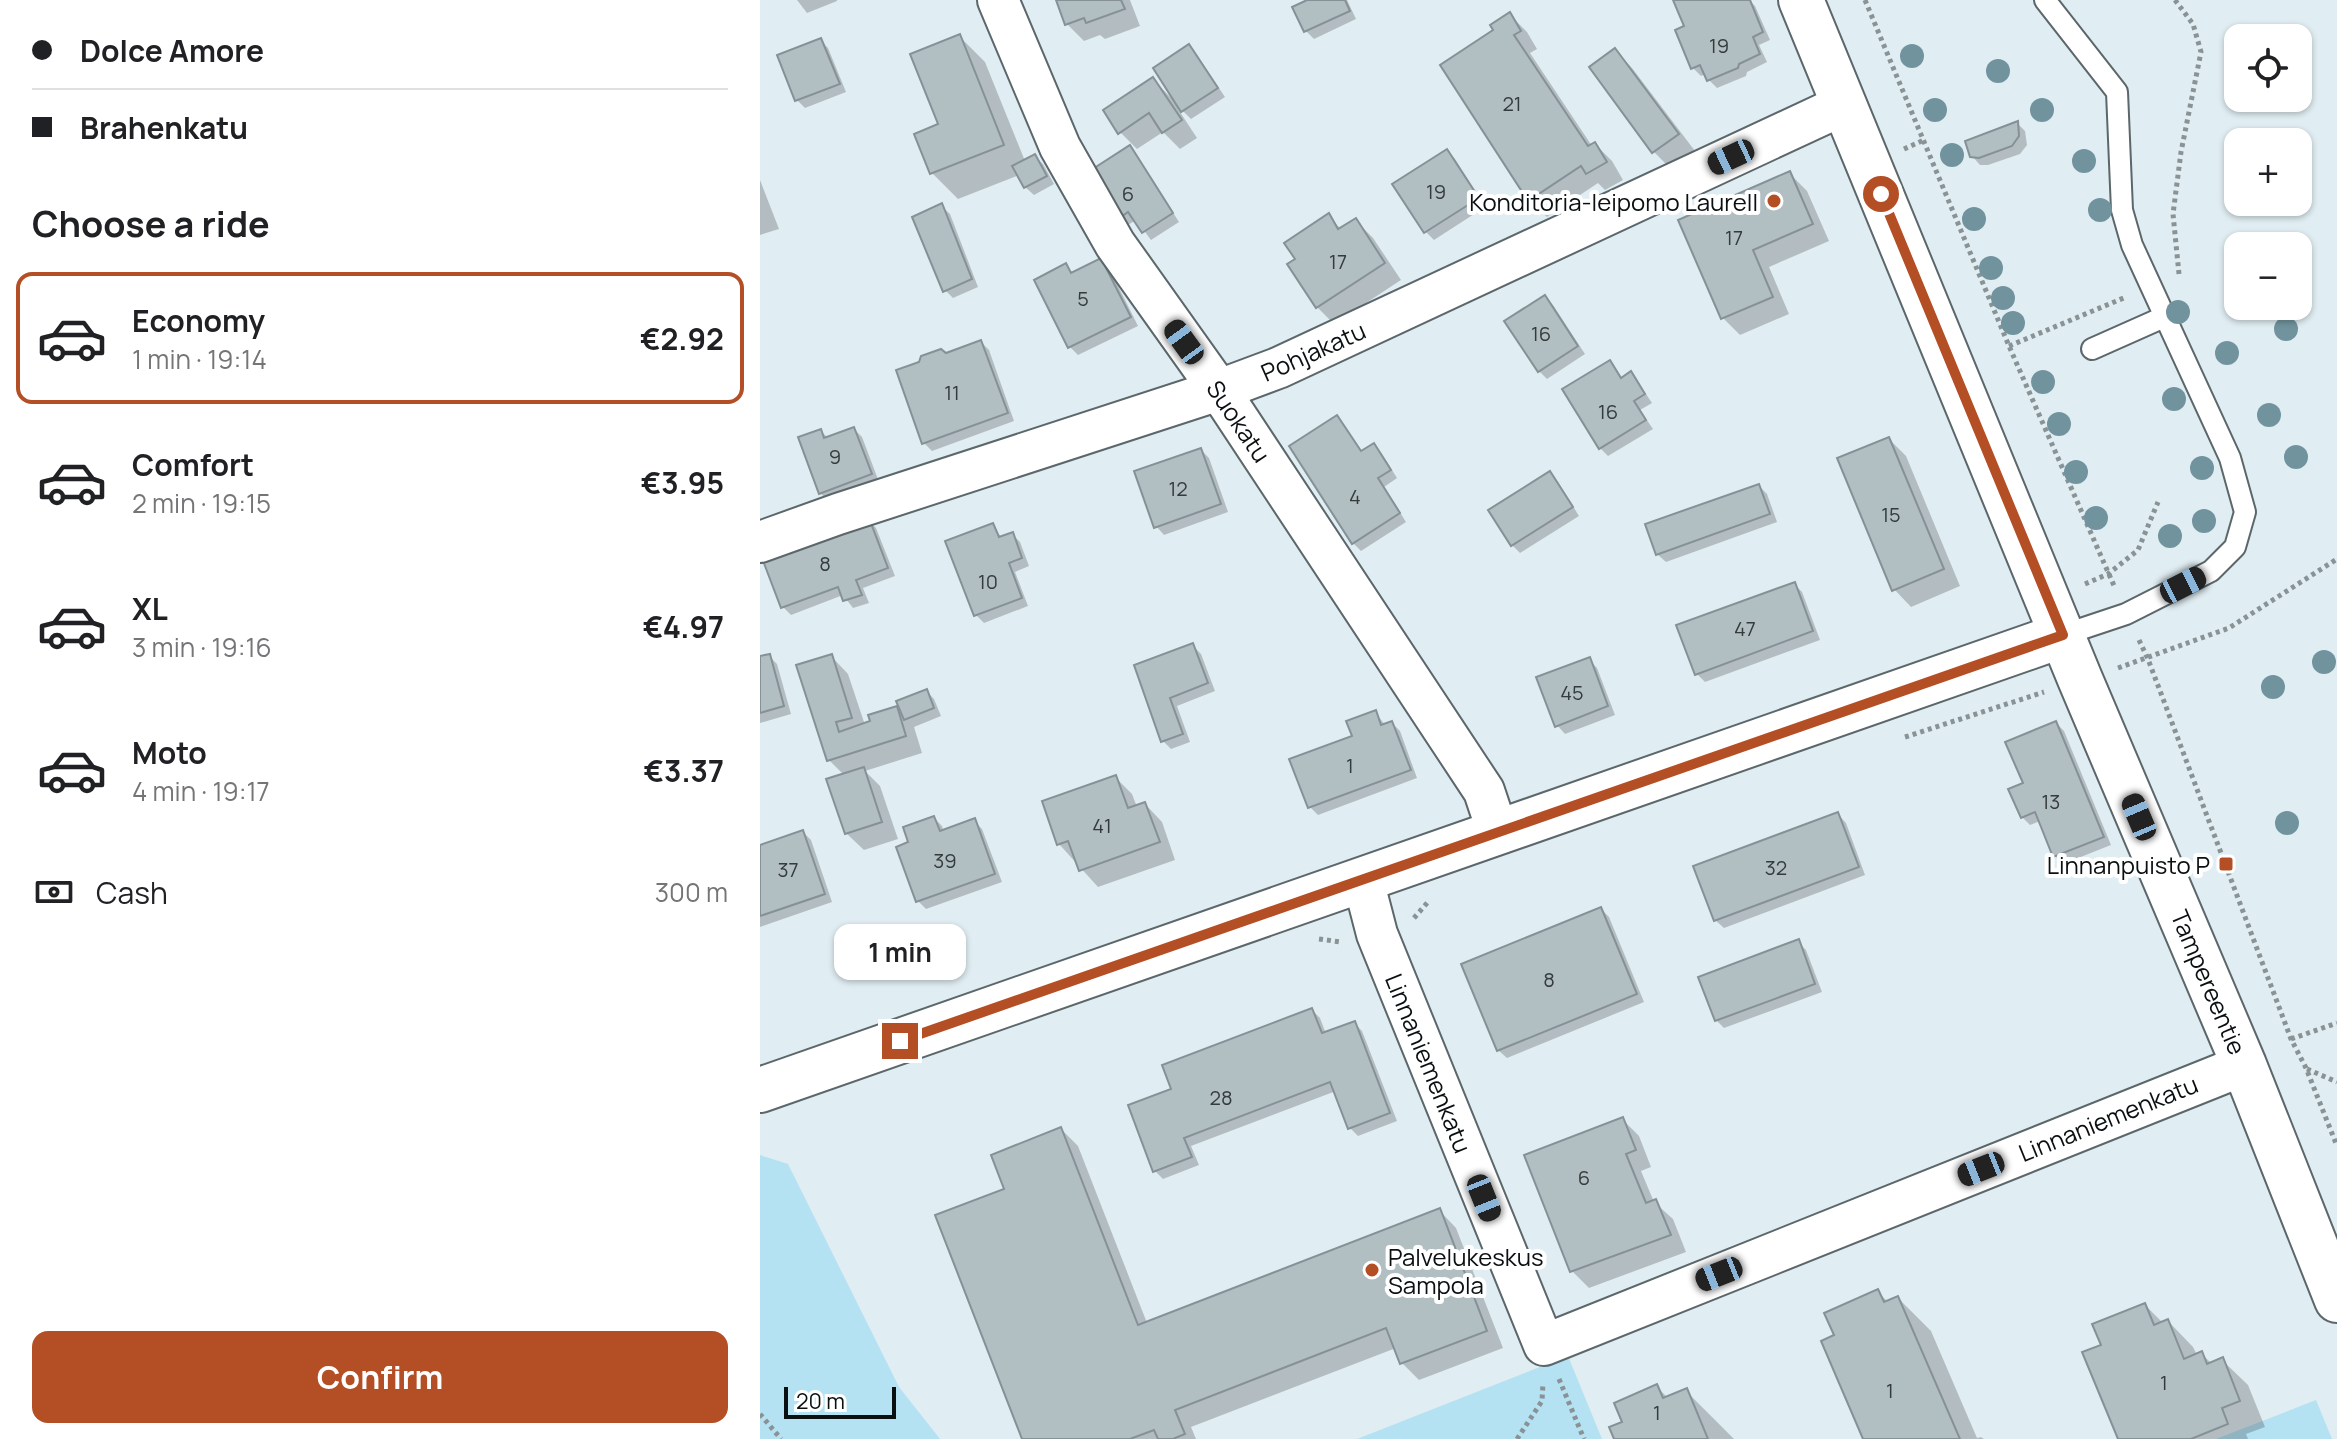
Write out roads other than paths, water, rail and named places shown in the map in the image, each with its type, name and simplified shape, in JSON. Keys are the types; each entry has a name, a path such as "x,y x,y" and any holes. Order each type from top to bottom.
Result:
{"main road":[{"name":"Tampereentie","path":"1801,0 2080,679 2244,1065 2337,1300"},
{"path":"760,1090 1498,833 2056,618"}],"street":[{"name":"Suokatu","path":"998,0 1060,147 1115,244 1219,390 1484,791 1498,833"},
{"name":"Pohjakatu","path":"760,542 1278,368 1843,105"},
{"name":"Linnaniemenkatu","path":"1363,880 1377,934 1544,1345 2244,1065"}],"lane":[{"path":"2045,0 2117,92 2122,210 2132,245 2230,458 2245,512 2235,547 2211,571 2126,614 2056,618"},
{"path":"2092,349 2164,317"}],"place":[{"name":"Konditoria-leipomo Laurell","path":"1774,201"},
{"name":"Linnanpuisto P","path":"2226,864"},
{"name":"Palvelukeskus Sampola","path":"1372,1270"}]}
